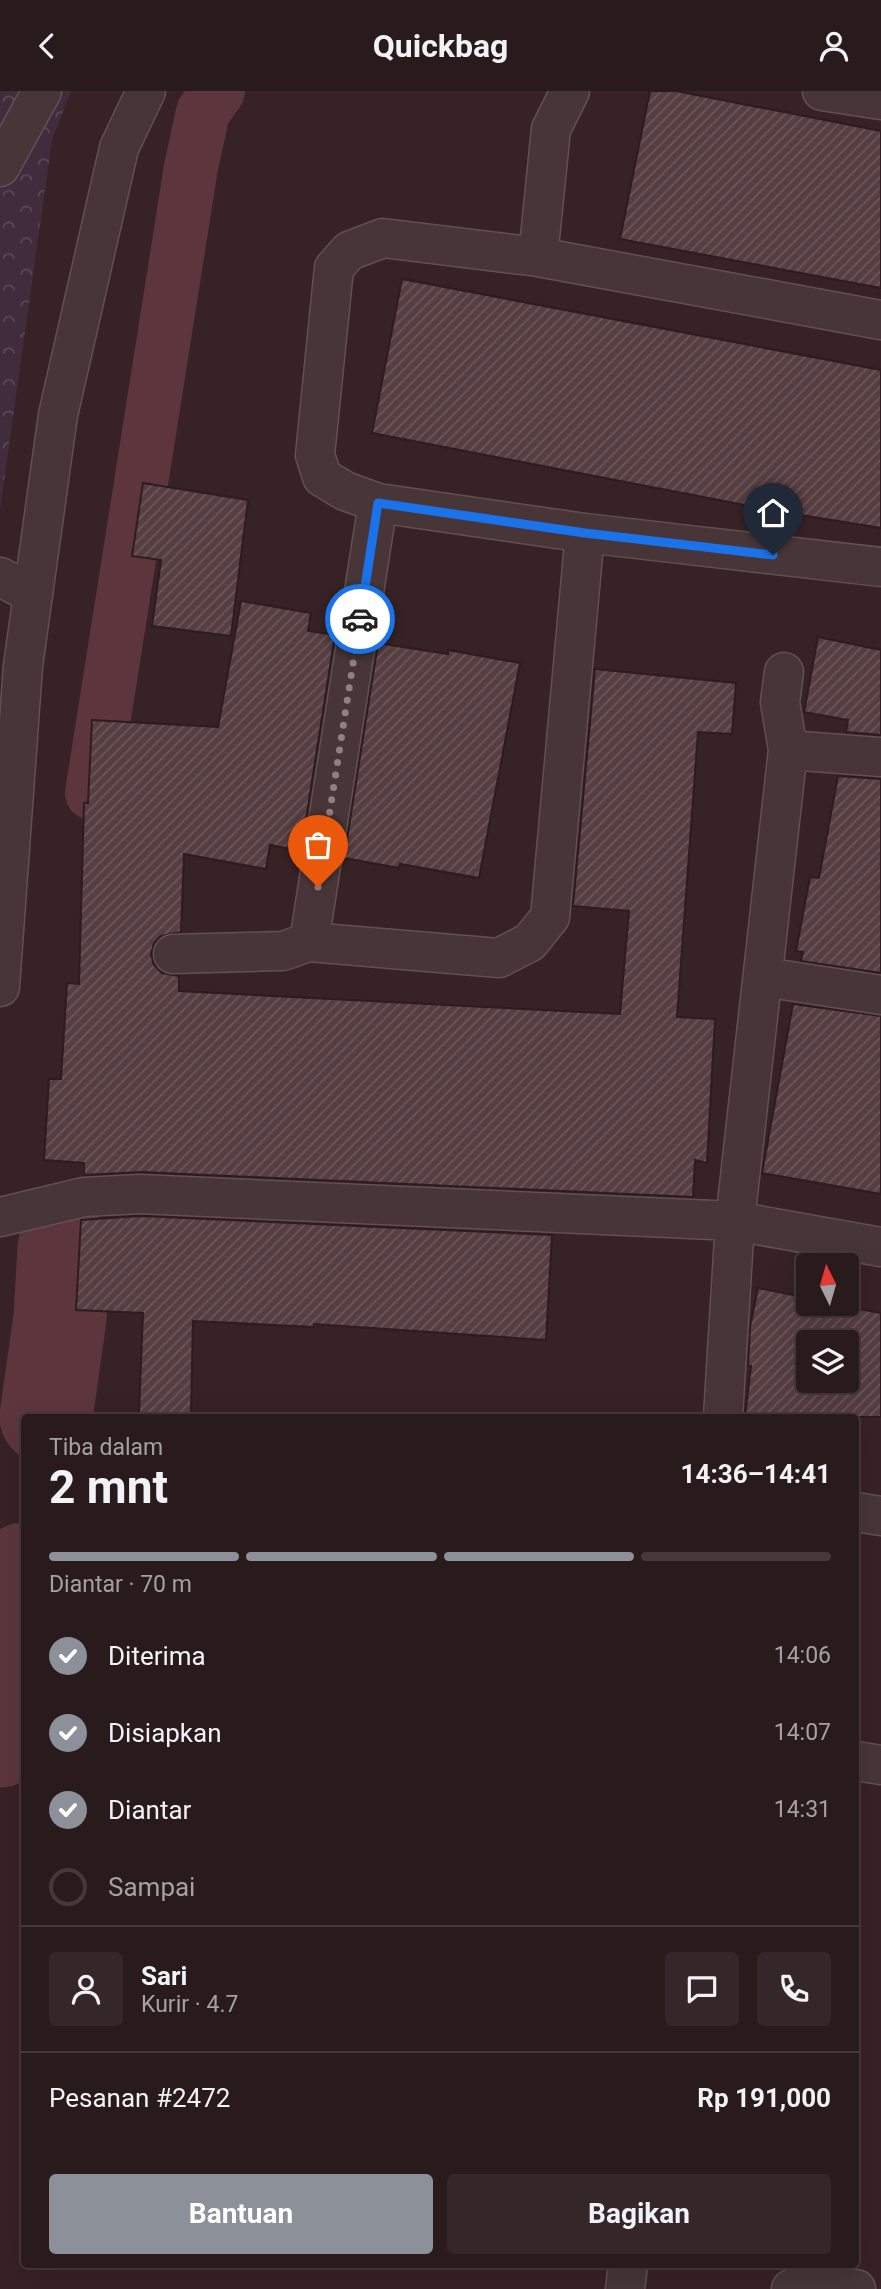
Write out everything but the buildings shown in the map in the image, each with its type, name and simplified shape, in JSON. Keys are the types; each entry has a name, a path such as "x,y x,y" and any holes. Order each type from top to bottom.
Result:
{"street":[{"path":"0,167 42,91"},
{"path":"0,987 23,666 16,586 119,148 146,91"},
{"path":"538,257 551,129 570,91"},
{"path":"822,91 881,100"},
{"path":"881,320 538,257 383,238 349,251 334,268 315,455 322,477 345,491 378,503 585,533 881,567"},
{"path":"309,942 378,503"},
{"path":"173,954 283,951 309,942 499,958 530,942 550,917 585,533"},
{"path":"723,1414 735,1221 788,750 780,702 784,672"},
{"path":"788,750 881,757"},
{"path":"764,977 881,995"},
{"path":"0,1217 84,1197 140,1194 735,1221 881,1247"},
{"path":"859,1512 881,1516"},
{"path":"859,1761 881,1765"},
{"path":"625,2289 628,2268"},
{"path":"791,2289 805,2283 856,2289"}],"green space":[{"path":"0,91 71,91 52,140 0,510"}],"waterway":[{"path":"92,793 191,167 203,112 218,91"},
{"path":"46,1414 60,1318 64,1248"},
{"path":"0,1741 21,1590"}],"way so far":[{"path":"318,887 360,619"}],"route":[{"path":"360,619 378,503 585,533 773,555"}]}
